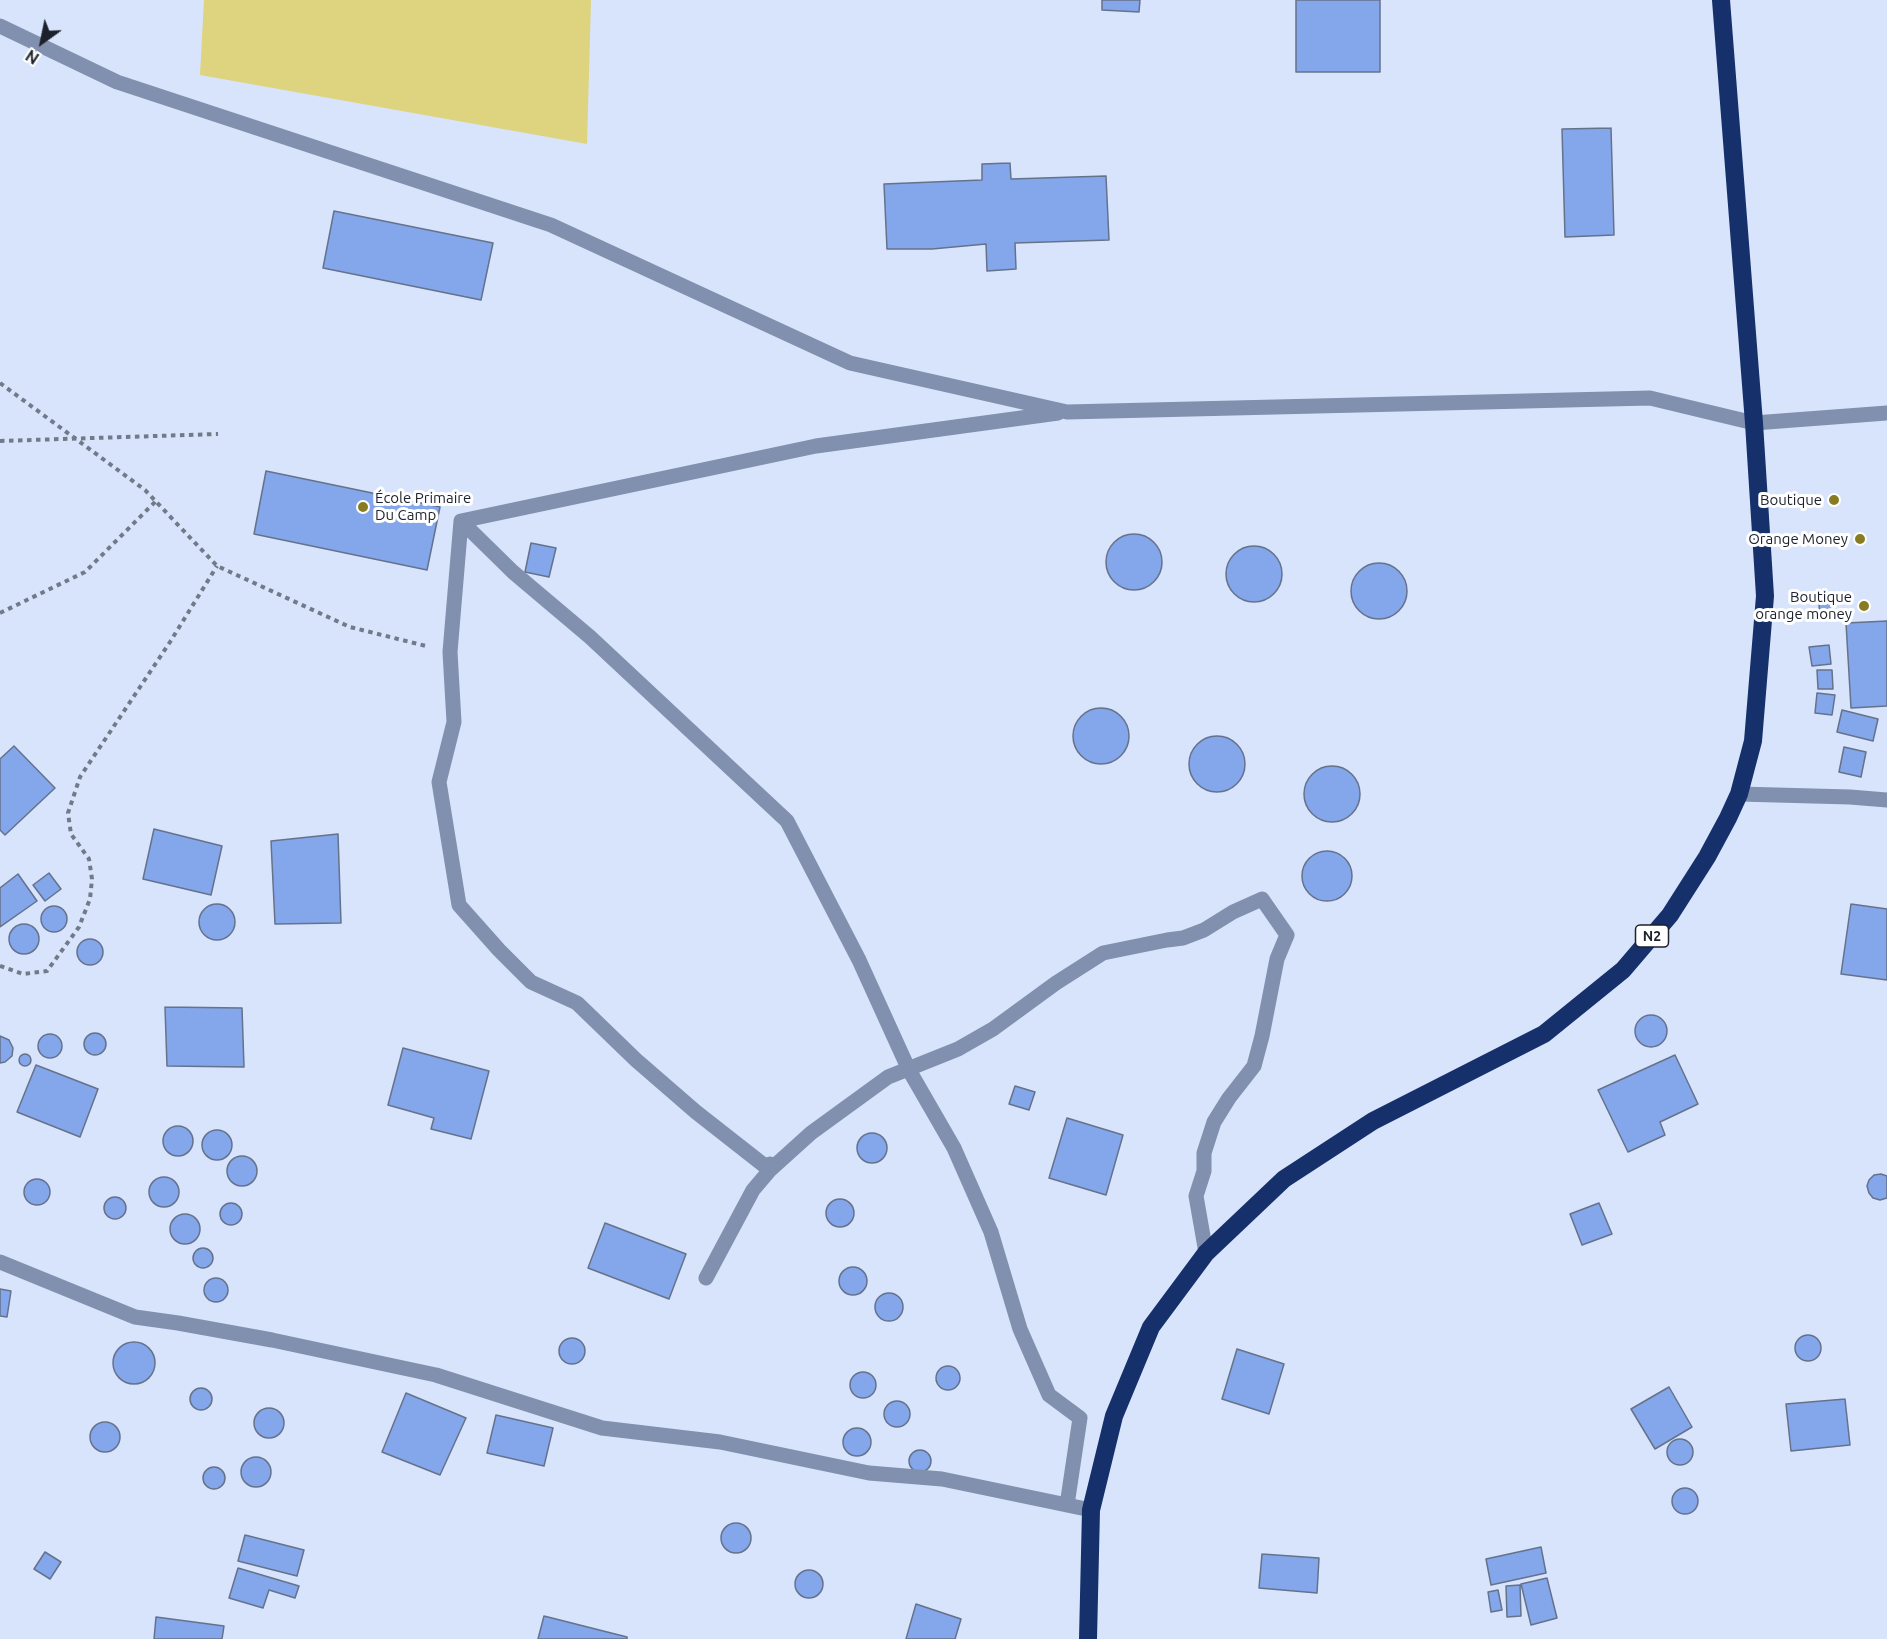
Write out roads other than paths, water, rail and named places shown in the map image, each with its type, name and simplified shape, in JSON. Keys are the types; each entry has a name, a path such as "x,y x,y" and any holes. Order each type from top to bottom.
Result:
{"highway":[{"name":"N2","path":"1088,1639 1091,1510 1114,1416 1151,1327 1206,1253 1284,1179 1373,1121 1544,1034 1623,970 1670,915 1707,857 1739,794 1753,741 1765,596 1721,0"}],"street":[{"path":"0,26 117,82 551,225 850,363 1067,412"},
{"path":"461,521 816,447 1067,412 1650,398 1754,423 1887,413"},
{"path":"461,521 450,652 454,722 439,782 459,905 531,982 577,1003 636,1060 687,1104 770,1167"},
{"path":"461,521 513,572 590,637 787,820 859,960 909,1070 954,1148 986,1222 1020,1329 1049,1395 1080,1418 1067,1504"},
{"path":"1739,794 1887,800"},
{"path":"706,1278 753,1190 770,1167 888,1077 958,1049 993,1029 1102,953 1183,938 1204,930 1233,912 1262,899 1287,935 1277,959 1254,1066 1228,1098 1215,1122 1204,1153 1204,1171 1196,1196 1206,1253"},
{"path":"0,1262 135,1317 272,1340 436,1375 602,1428 720,1442 869,1473 942,1479 1091,1510"}],"place":[{"name":"Boutique","path":"1834,500"},
{"name":"École Primaire Du Camp","path":"363,507"},
{"name":"Orange Money","path":"1860,539"},
{"name":"Boutique orange money","path":"1864,606"}]}
